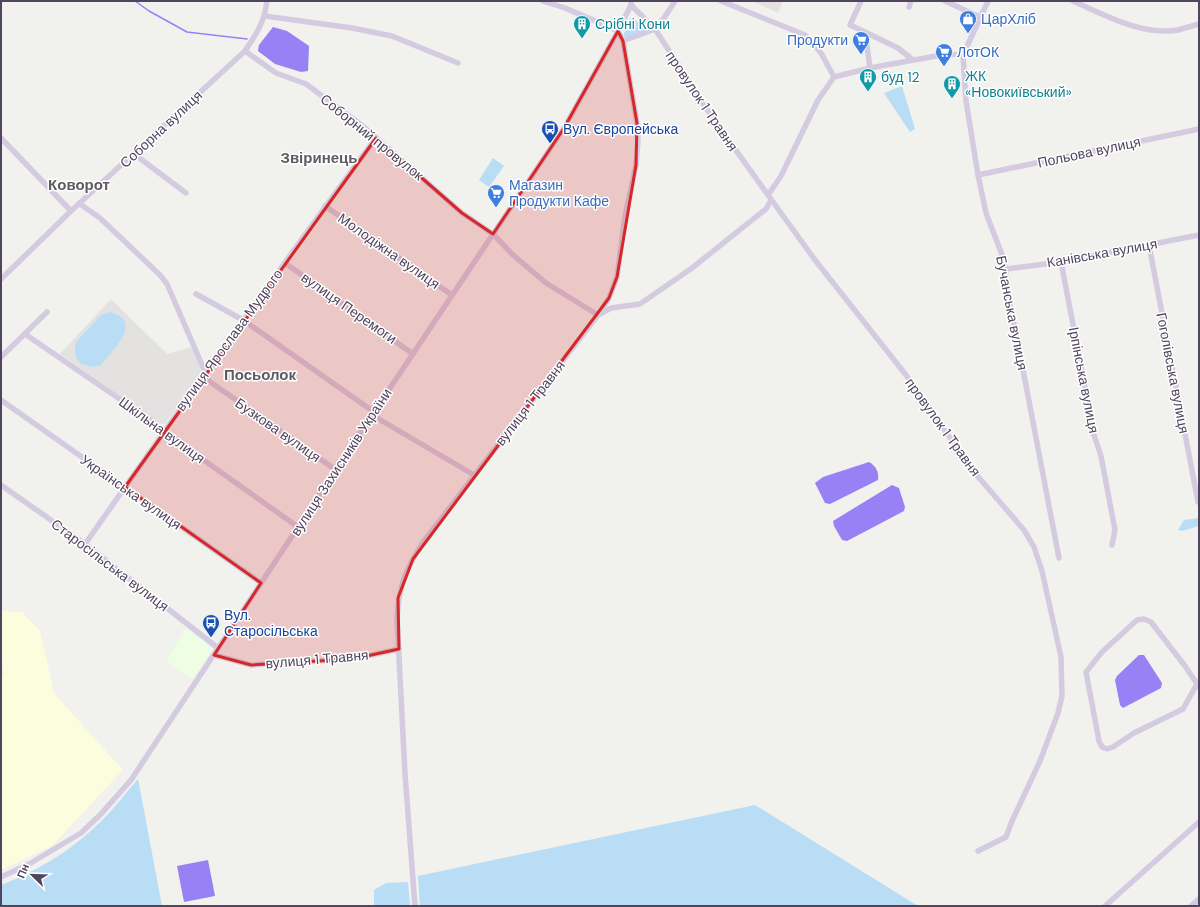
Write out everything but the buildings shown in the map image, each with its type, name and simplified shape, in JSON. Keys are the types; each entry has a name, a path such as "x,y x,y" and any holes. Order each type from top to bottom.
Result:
{"street":[{"name":"Соборна вулиця","path":"1,279 71,211 245,52 257,33 265,16 267,1"},
{"path":"543,1 565,8 618,31"},
{"path":"623,41 655,29 675,1"},
{"path":"721,1 805,35 821,53 834,77"},
{"path":"861,1 850,25 898,48 913,60"},
{"path":"945,1 980,17"},
{"name":"Бучанська вулиця","path":"988,1 963,55 966,101 986,213 1006,269 1011,314 1015,328 1059,558"},
{"path":"1073,1 1125,23 1143,28 1162,31 1178,30 1199,24"},
{"name":"вулиця Захисників України","path":"218,648 564,128 618,31 631,3"},
{"name":"провулок 1 Травня","path":"631,3 655,29 710,114 769,198 815,260 906,375 974,472 1024,530 1034,547 1042,571 1061,657 1063,677 1062,696 1058,713 1040,761 1006,837 978,851"},
{"path":"265,16 352,28 392,36 458,63"},
{"name":"вулиця 1 Травня","path":"214,654 251,665 352,658 399,649 397,618 398,598 404,576 413,559 424,541 474,475 598,315 609,298 617,277 625,216 636,165 638,141 623,41 618,31"},
{"path":"864,32 870,68"},
{"name":"Соборний провулок","path":"245,52 276,73 306,84 364,127 462,213 493,234 513,255 546,283 598,315"},
{"path":"598,315 611,308 640,304 692,268 766,209 769,198 818,100 834,77 870,68 947,54 963,55"},
{"name":"Польова вулиця","path":"978,175 1199,129"},
{"path":"1,138 71,211"},
{"name":"вулиця Ярослава Мудрого","path":"85,544 243,320 376,138"},
{"path":"134,154 186,193"},
{"name":"Бузкова вулиця","path":"80,204 100,218 160,275 167,284 209,381 336,470"},
{"name":"Молодіжна вулиця","path":"325,206 452,295"},
{"name":"Канівська вулиця","path":"1006,269 1061,262 1199,235"},
{"name":"Гоголівська вулиця","path":"1149,245 1198,502"},
{"name":"Ірпінська вулиця","path":"1061,262 1085,387 1088,417 1101,456 1115,530 1112,544"},
{"name":"вулиця Перемоги","path":"284,263 413,354"},
{"path":"196,294 243,320 373,413 474,475"},
{"path":"1,357 47,312"},
{"name":"Шкільна вулиця","path":"25,334 298,527"},
{"name":"Українська вулиця","path":"1,400 261,583"},
{"name":"Старосільська вулиця","path":"1,485 85,544 218,648"},
{"path":"1144,619 1151,622 1198,685 1183,709 1134,733 1113,747 1107,749 1102,748 1099,741 1086,672 1102,652 1138,620 1144,619"},
{"path":"1,876 29,864 81,833 100,815 131,780 218,648"},
{"path":"399,649 405,774 415,906"},
{"path":"1105,906 1199,822"},
{"path":"1191,906 1199,899"}],"highlighted area":[{"path":"618,31 623,41 637,123 636,165 617,277 609,298 413,559 398,598 399,649 353,659 251,665 214,655 261,583 125,487 376,138 462,213 493,234 564,128"}],"shaded area":[{"path":"752,1 783,1 778,13"},
{"path":"633,17 643,28 643,31 627,38 623,36 630,18"},
{"path":"273,27 287,31 309,46 308,71 301,72 275,64 258,51 259,45"},
{"path":"902,86 915,129 910,132 884,93"},
{"path":"493,158 504,166 489,187 479,180"},
{"path":"111,299 167,354 192,347 202,372 165,424 159,424 60,354"},
{"path":"110,312 120,316 125,322 123,337 101,365 91,367 80,363 76,357 75,345 77,341 101,315"},
{"path":"869,462 874,465 878,474 878,480 830,504 825,503 815,483 823,477"},
{"path":"892,485 899,488 905,507 904,511 847,541 842,540 834,526 833,521"},
{"path":"1199,518 1199,526 1182,531 1178,530 1184,520"},
{"path":"1,611 22,612 40,631 54,693 123,770 53,845 1,870 1,676 4,676 1,654"},
{"path":"186,628 213,649 193,679 166,660"},
{"path":"1139,655 1144,655 1162,683 1161,688 1123,708 1120,705 1115,680 1117,676"},
{"path":"138,779 162,906 1,906 1,885 39,868 74,845 101,822"},
{"path":"755,805 918,906 420,906 418,876"},
{"path":"208,860 215,896 184,902 177,866"},
{"path":"408,882 410,906 374,906 374,890 386,883"}],"waterway":[{"path":"135,1 149,11 187,32 247,39"}],"place":[{"name":"ЦарХліб","path":"968,34"},
{"name":"Срібні Кони","path":"582,39"},
{"name":"Продукти","path":"861,55"},
{"name":"ЛотОК","path":"944,67"},
{"name":"буд 12","path":"868,92"},
{"name":"ЖК «Новокиївський»","path":"952,99"},
{"name":"Вул. Європейська","path":"550,144"},
{"name":"Магазин Продукти Кафе","path":"496,208"},
{"name":"Вул. Старосільська","path":"211,638"}],"district":[{"name":"Звіринець","path":"319,158"},
{"name":"Коворот","path":"79,185"},
{"name":"Посьолок","path":"260,375"}]}
